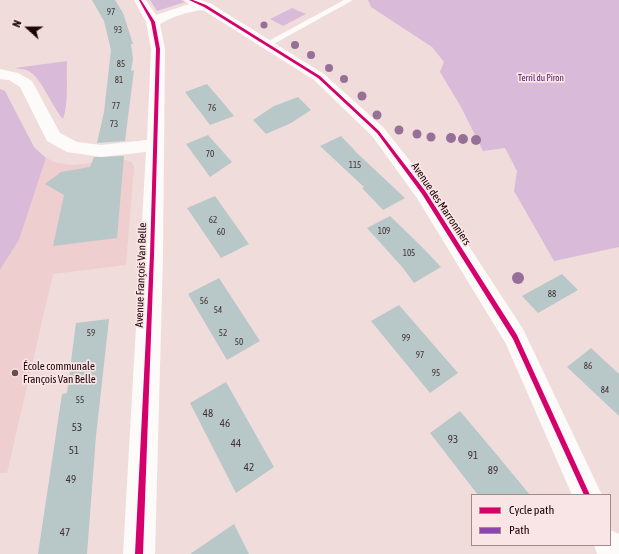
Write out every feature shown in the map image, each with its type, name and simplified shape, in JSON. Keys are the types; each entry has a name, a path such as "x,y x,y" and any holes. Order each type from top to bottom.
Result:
{"street":[{"name":"Avenue François Van Belle","path":"139,554 152,255 158,48 153,22 140,0"},
{"path":"153,22 168,13 198,3"},
{"name":"Avenue des Marronniers","path":"198,3 319,77 378,132 424,193 515,337 587,494"},
{"path":"0,74 13,76 26,84 53,137 72,148 101,151 154,146"}],"lane":[{"path":"267,44 350,0"}],"shaded area":[{"name":"École communale François Van Belle","path":"46,158 57,163 72,165 125,160 132,162 134,167 126,265 53,274 7,473 0,473 0,270 19,240"}],"green space":[{"path":"150,0 181,0 185,2 157,11"},
{"name":"Terril du Piron","path":"368,0 619,0 619,247 554,261 514,191 517,171 505,148 483,151 461,107 440,72 444,62 432,47 371,7"},
{"path":"292,8 306,14 283,26 270,19"},
{"path":"67,61 67,98 63,119 34,75 27,70 15,68"},
{"path":"0,89 5,91 34,147 46,158 19,240 0,270"}],"building":[{"path":"92,0 115,0 123,13 133,44 131,44 133,59 131,71 134,70 125,141 97,143 104,112 111,50 104,21"},
{"path":"207,84 234,116 210,125 185,92"},
{"path":"298,97 311,110 291,123 266,134 253,120 274,106"},
{"path":"208,135 232,162 210,177 186,144"},
{"path":"341,136 405,198 383,210 362,188 364,187 320,146"},
{"path":"124,156 117,238 53,246 64,195 45,184 61,172 90,167 94,157"},
{"path":"215,196 249,244 221,258 187,208"},
{"path":"390,216 441,267 414,283 403,268 367,228"},
{"path":"562,274 578,290 538,313 522,296"},
{"path":"219,278 260,341 227,360 188,294"},
{"path":"399,305 458,373 430,393 371,321"},
{"path":"109,319 96,436 87,554 38,554 62,394 67,393 76,323"},
{"path":"591,348 619,374 619,416 567,367"},
{"path":"226,382 274,467 236,493 190,403"},
{"path":"460,411 529,494 477,494 430,433"},
{"path":"234,524 249,554 190,554"}],"cycle path":[{"path":"139,554 152,255 158,49 153,22 140,0"},
{"path":"190,0 205,6 319,77 378,132 424,193 515,337 587,494"}],"place":[{"name":"École communale François Van Belle","path":"15,373"}]}
